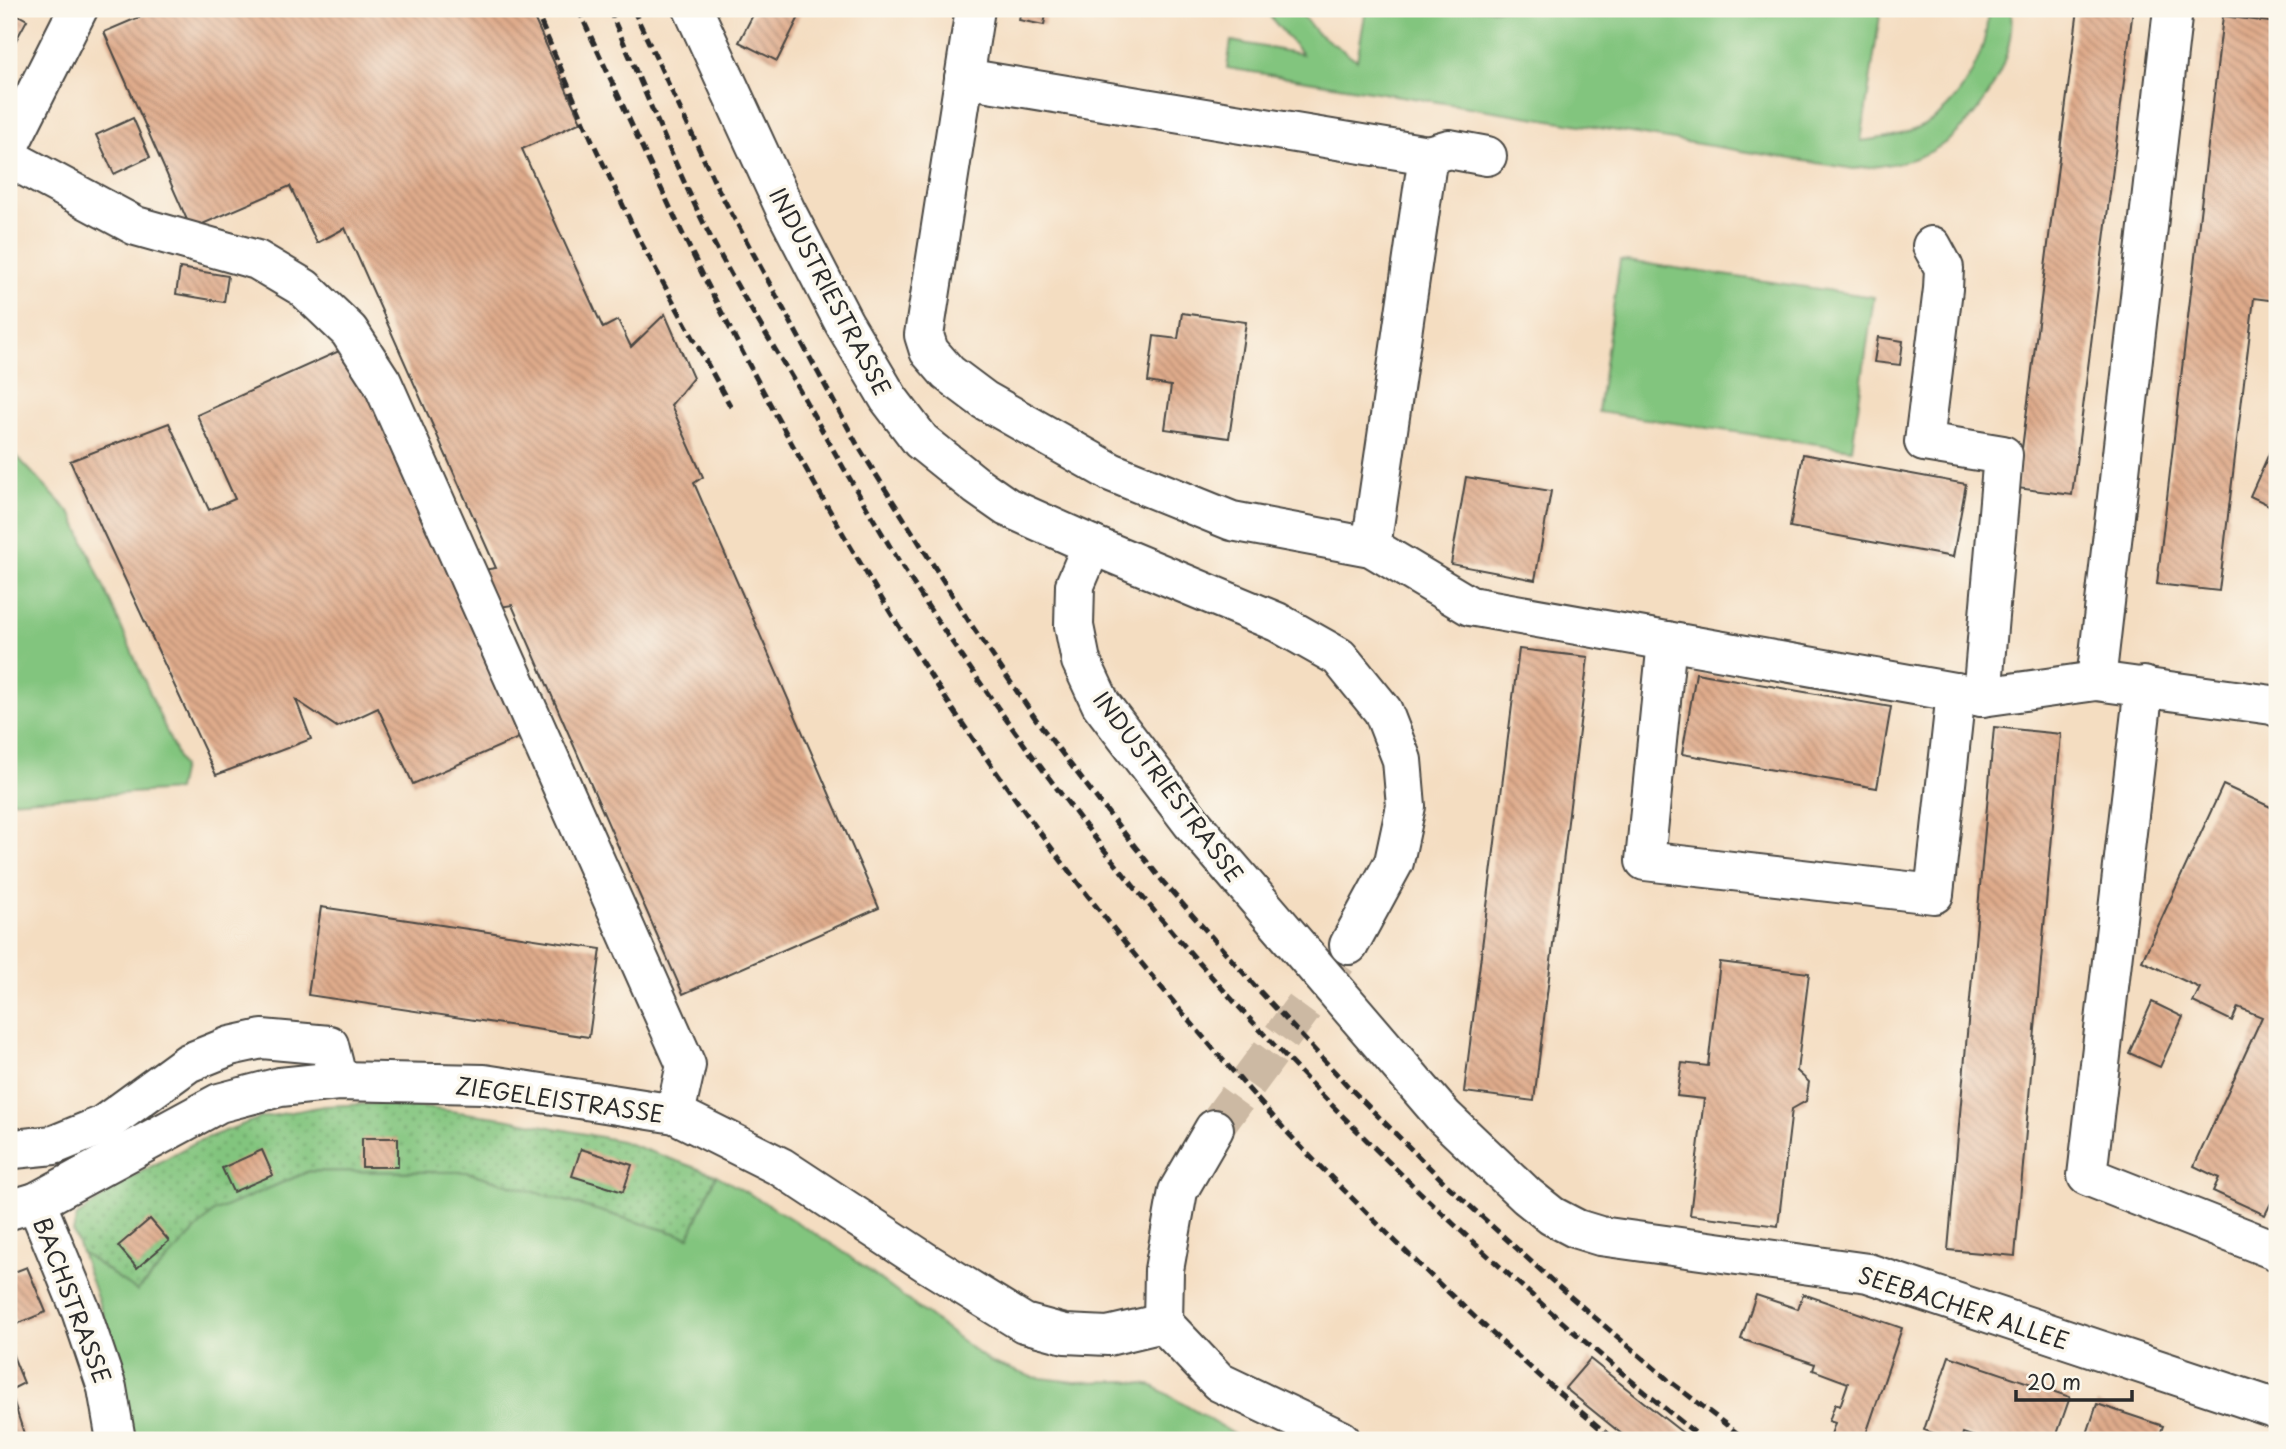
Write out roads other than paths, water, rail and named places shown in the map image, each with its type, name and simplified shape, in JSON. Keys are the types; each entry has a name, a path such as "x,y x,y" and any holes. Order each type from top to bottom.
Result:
{"street":[{"path":"9,146 78,9"},
{"name":"INDUSTRIESTRASSE","path":"693,9 786,211 844,323 889,399 921,441 977,486 1007,507 1092,545 1074,584 1073,626 1081,661 1101,704 1192,823 1444,1117 1527,1196"},
{"path":"975,9 924,335 929,351 948,373 984,400 1111,472 1233,521 1371,547 1469,606 1969,695 2096,681 2277,707"},
{"path":"2096,681 2173,9"},
{"path":"964,78 1428,155 1450,149 1487,156"},
{"path":"1371,547 1428,155"},
{"path":"9,158 136,226 257,260 304,288 349,331 382,382 686,1065 675,1114"},
{"path":"1667,641 1645,861 1934,894 1969,695 2003,455 1924,442 1944,268 1932,246"},
{"path":"1092,545 1277,622 1339,657 1383,711 1402,760 1406,806 1394,862 1349,945"},
{"path":"2144,687 2087,1176 2277,1251"},
{"path":"9,1147 14,1149 54,1145 103,1125 188,1063 230,1046 262,1039 328,1045 338,1081"},
{"name":"ZIEGELEISTRASSE","path":"22,1206 219,1103 280,1087 338,1081 484,1084 675,1114 781,1167 1024,1323 1065,1334 1108,1336 1163,1323"},
{"path":"1214,1129 1178,1191 1164,1270 1163,1323 1219,1382 1341,1440"},
{"name":"SEEBACHER ALLEE","path":"1527,1196 1552,1216 1577,1229 1600,1236 1868,1273 2277,1409"},
{"name":"BACHSTRASSE","path":"22,1206 90,1336 107,1388 116,1440"}],"tunnel":[{"path":"1214,1129 1349,945"}],"railway":[{"path":"535,9 638,237 731,407"},
{"path":"578,9 696,261 781,425 897,623 999,776 1109,923 1167,994 1313,1160 1451,1295 1614,1440"},
{"path":"609,9 692,199 740,290 909,577 995,704 1068,804 1209,974 1342,1116 1482,1250 1704,1440"},
{"path":"633,9 716,185 858,446 968,620 1040,725 1101,804 1164,883 1255,986 1347,1085 1448,1186 1558,1286 1667,1379 1746,1440"}]}
